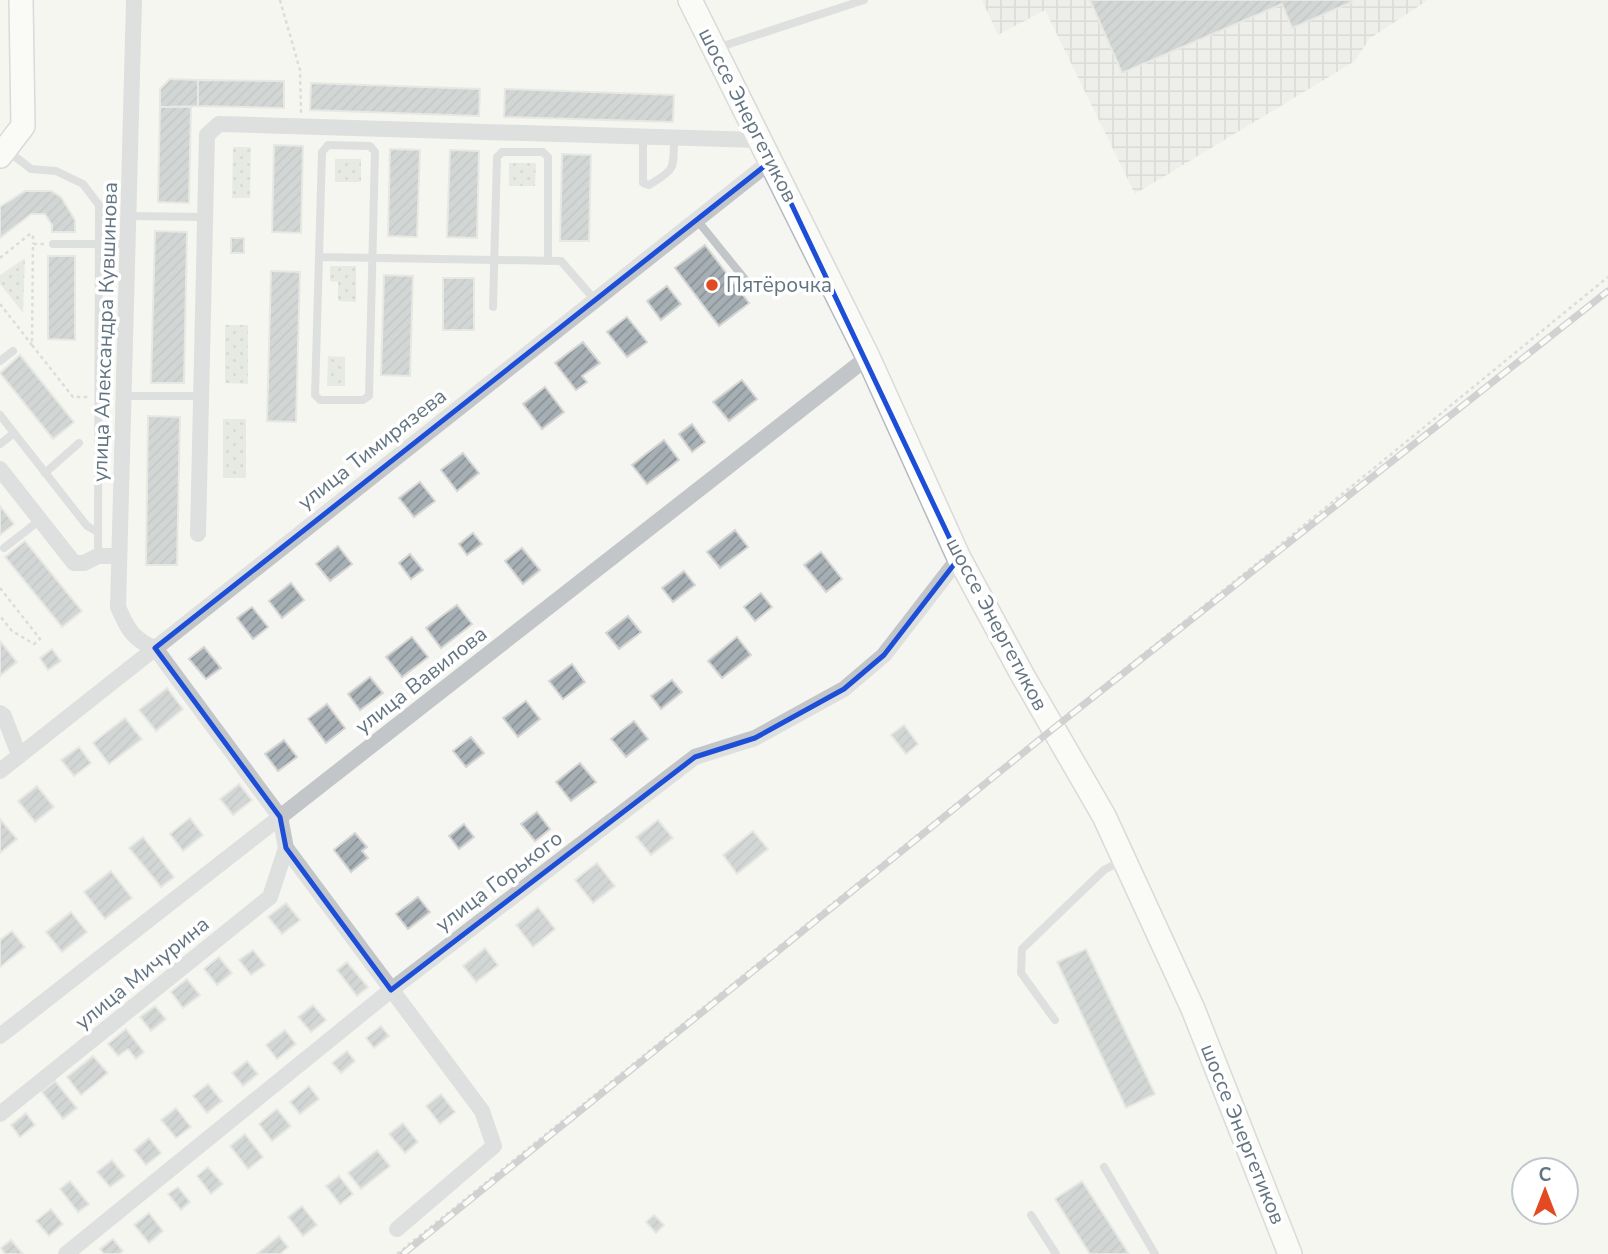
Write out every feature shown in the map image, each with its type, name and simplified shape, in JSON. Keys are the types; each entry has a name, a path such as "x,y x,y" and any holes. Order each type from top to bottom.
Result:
{"main road":[{"path":"3,152 23,126 22,0"},
{"name":"шоссе Энергетиков","path":"690,0 868,357 959,558 1104,816 1193,1009 1290,1254"}],"street":[{"name":"улица Александра Кувшинова","path":"134,0 118,607 126,626 141,642 155,648 280,817"},
{"path":"198,534 207,135 219,124 758,140"},
{"name":"улица Тимирязева","path":"0,771 771,161"},
{"name":"улица Вавилова","path":"0,1036 868,357"},
{"path":"0,468 74,563 84,563 98,556 119,556"},
{"name":"улица Горького","path":"66,1254 391,990 695,757 755,738 844,689 884,656 959,558"},
{"path":"0,713 4,716 19,755"},
{"path":"280,817 286,848 482,1111 494,1146 397,1229"},
{"name":"улица Мичурина","path":"0,1114 270,897 286,848"}],"lane":[{"path":"714,49 864,0"},
{"path":"643,137 643,183 649,185 671,172 674,166 674,138"},
{"path":"328,145 370,146 376,152 372,258 369,396 363,400 320,400 315,395 322,152 328,145"},
{"path":"3,152 30,169 56,170 83,184 99,205 98,556"},
{"path":"494,307 497,157 502,152 543,152 548,157 548,261"},
{"path":"130,216 205,217"},
{"path":"697,220 752,288"},
{"path":"52,244 129,244"},
{"path":"319,257 561,261 595,300"},
{"path":"0,361 13,351"},
{"path":"124,396 201,396"},
{"path":"0,415 87,526 98,533"},
{"path":"0,444 14,433"},
{"path":"46,473 79,443"},
{"path":"4,548 40,520"},
{"path":"1055,1020 1021,973 1022,949 1104,870 1124,860"},
{"path":"1104,1167 1155,1254"},
{"path":"1031,1215 1056,1254"}],"path":[{"path":"281,0 300,70 302,127"},
{"path":"0,258 30,234 33,235 32,345"},
{"path":"33,244 52,244"},
{"path":"397,1254 1270,553 1608,277"},
{"path":"0,304 73,397 99,398"},
{"path":"0,588 40,639 34,644 12,631 0,616"}],"highlighted area":[{"path":"771,161 959,558 884,655 844,689 755,738 695,757 391,990 286,848 280,817 155,648"}],"shaded area":[{"path":"982,0 1428,0 1369,39 1355,61 1135,194 1045,10 998,35"},
{"path":"233,147 251,147 250,198 232,198"},
{"path":"335,159 361,159 361,182 335,182"},
{"path":"509,163 536,163 535,186 509,186"},
{"path":"25,258 23,313 0,284 0,275"},
{"path":"330,266 356,266 356,302 338,301 338,282 330,281"},
{"path":"225,325 248,325 248,384 225,383"},
{"path":"328,356 345,357 345,386 327,386"},
{"path":"223,419 246,419 246,478 223,478"}],"building":[{"path":"1090,0 1352,2 1292,28 1282,4 1122,73"},
{"path":"170,79 198,80 198,106 160,107 160,89"},
{"path":"198,80 284,81 284,108 198,106"},
{"path":"311,83 480,89 479,116 310,110"},
{"path":"505,89 674,95 673,122 504,117"},
{"path":"160,107 191,107 189,203 158,202"},
{"path":"274,145 303,146 301,233 272,232"},
{"path":"390,149 420,150 417,237 388,236"},
{"path":"450,150 479,151 477,238 447,237"},
{"path":"562,154 591,155 589,241 560,241"},
{"path":"25,191 51,191 61,197 75,220 75,232 52,232 52,225 45,214 31,214 0,238 0,207"},
{"path":"155,231 187,232 184,383 151,383"},
{"path":"231,238 244,238 244,253 231,253"},
{"name":"Пятёрочка","path":"705,245 749,303 719,326 675,268"},
{"path":"48,256 75,256 75,340 48,339"},
{"path":"271,271 300,272 296,422 267,421"},
{"path":"384,275 413,276 410,376 381,375"},
{"path":"443,278 474,278 474,330 443,330"},
{"path":"667,286 681,304 661,320 647,301"},
{"path":"627,317 647,342 627,357 607,332"},
{"path":"583,342 600,363 582,376 587,382 576,390 555,363"},
{"path":"20,355 74,422 53,439 0,373"},
{"path":"742,380 757,399 729,421 713,402"},
{"path":"545,387 564,412 542,429 523,404"},
{"path":"148,416 180,417 177,565 146,565"},
{"path":"692,424 705,442 692,452 679,434"},
{"path":"664,440 679,460 647,484 632,465"},
{"path":"463,453 479,473 457,491 441,470"},
{"path":"420,482 435,501 414,517 399,498"},
{"path":"0,506 14,524 0,535"},
{"path":"735,530 748,547 720,568 707,552"},
{"path":"473,533 482,544 467,555 459,544"},
{"path":"25,541 82,611 62,627 5,557"},
{"path":"338,546 352,564 330,581 316,564"},
{"path":"522,548 540,570 523,584 505,561"},
{"path":"821,552 842,579 826,592 804,565"},
{"path":"410,554 423,570 411,579 399,563"},
{"path":"684,571 695,585 673,602 662,588"},
{"path":"291,583 304,600 282,618 269,601"},
{"path":"761,593 772,607 755,621 744,607"},
{"path":"457,605 472,624 441,648 426,628"},
{"path":"252,607 268,627 253,639 237,618"},
{"path":"628,616 641,632 619,649 606,633"},
{"path":"412,637 428,657 402,677 386,657"},
{"path":"737,637 751,655 722,678 708,661"},
{"path":"0,641 17,662 0,676"},
{"path":"204,647 221,668 206,679 189,659"},
{"path":"52,649 61,661 48,670 40,658"},
{"path":"572,664 585,682 563,699 549,681"},
{"path":"370,677 383,693 360,710 348,694"},
{"path":"672,680 682,692 661,709 651,696"},
{"path":"167,688 183,709 156,731 139,710"},
{"path":"526,701 540,719 518,737 503,718"},
{"path":"327,704 345,728 326,743 308,719"},
{"path":"125,718 142,739 109,764 93,743"},
{"path":"634,721 648,739 626,757 611,739"},
{"path":"904,725 918,744 906,754 891,735"},
{"path":"471,737 484,753 466,767 453,751"},
{"path":"284,740 297,757 278,771 265,754"},
{"path":"79,747 91,763 74,776 61,760"},
{"path":"580,763 596,782 571,801 556,782"},
{"path":"239,784 252,800 233,815 220,799"},
{"path":"37,786 54,807 35,822 18,801"},
{"path":"537,812 550,829 535,841 521,824"},
{"path":"190,818 203,835 183,851 170,834"},
{"path":"0,819 17,839 0,853"},
{"path":"658,820 673,838 651,855 636,837"},
{"path":"464,824 474,837 459,849 449,836"},
{"path":"753,831 768,849 737,874 723,855"},
{"path":"355,833 367,847 362,851 368,858 351,872 334,850"},
{"path":"143,837 174,877 161,887 129,848"},
{"path":"597,863 615,886 593,903 575,880"},
{"path":"111,871 132,898 105,919 84,892"},
{"path":"418,897 430,912 408,929 396,914"},
{"path":"286,903 300,920 282,934 268,917"},
{"path":"538,907 555,929 533,947 516,925"},
{"path":"71,912 87,932 62,952 46,932"},
{"path":"12,931 25,947 0,967 0,940"},
{"path":"485,948 498,965 476,982 463,966"},
{"path":"1086,949 1155,1094 1126,1108 1057,962"},
{"path":"253,950 265,965 251,975 239,960"},
{"path":"219,957 232,973 217,985 204,969"},
{"path":"347,962 368,987 357,996 337,970"},
{"path":"187,979 200,995 183,1008 171,992"},
{"path":"313,1005 326,1020 311,1032 298,1017"},
{"path":"155,1006 166,1019 151,1031 140,1017"},
{"path":"381,1026 389,1036 374,1048 366,1038"},
{"path":"126,1029 144,1052 136,1059 128,1049 118,1056 108,1044"},
{"path":"285,1030 296,1044 277,1059 266,1045"},
{"path":"347,1051 355,1061 341,1073 332,1063"},
{"path":"93,1056 108,1073 81,1095 67,1077"},
{"path":"247,1061 258,1074 243,1086 232,1073"},
{"path":"55,1081 77,1108 63,1119 42,1092"},
{"path":"208,1084 222,1101 207,1113 193,1096"},
{"path":"309,1086 319,1099 300,1114 290,1102"},
{"path":"441,1094 455,1112 440,1124 426,1106"},
{"path":"176,1108 191,1127 176,1138 161,1120"},
{"path":"277,1109 291,1126 272,1141 259,1124"},
{"path":"26,1113 35,1125 20,1137 11,1125"},
{"path":"403,1123 418,1142 405,1153 389,1134"},
{"path":"245,1134 263,1157 248,1169 230,1146"},
{"path":"149,1138 161,1153 146,1165 134,1150"},
{"path":"377,1150 390,1166 361,1189 348,1173"},
{"path":"112,1160 125,1176 110,1187 97,1172"},
{"path":"208,1167 223,1184 211,1194 197,1176"},
{"path":"339,1176 353,1194 340,1204 326,1186"},
{"path":"70,1181 89,1204 78,1212 60,1189"},
{"path":"1082,1181 1129,1254 1090,1254 1055,1199"},
{"path":"178,1187 190,1202 181,1210 168,1194"},
{"path":"302,1206 317,1225 303,1236 288,1217"},
{"path":"51,1209 63,1224 49,1236 36,1221"},
{"path":"149,1213 163,1231 149,1243 134,1225"},
{"path":"654,1215 664,1225 656,1233 646,1222"},
{"path":"279,1236 288,1247 280,1254 257,1254"},
{"path":"113,1239 123,1251 119,1254 104,1254 100,1249"},
{"path":"11,1240 23,1254 5,1254 1,1248"}],"railway":[{"path":"403,1254 1054,728 1608,291"}],"place":[{"name":"Пятёрочка","path":"712,285"}]}
